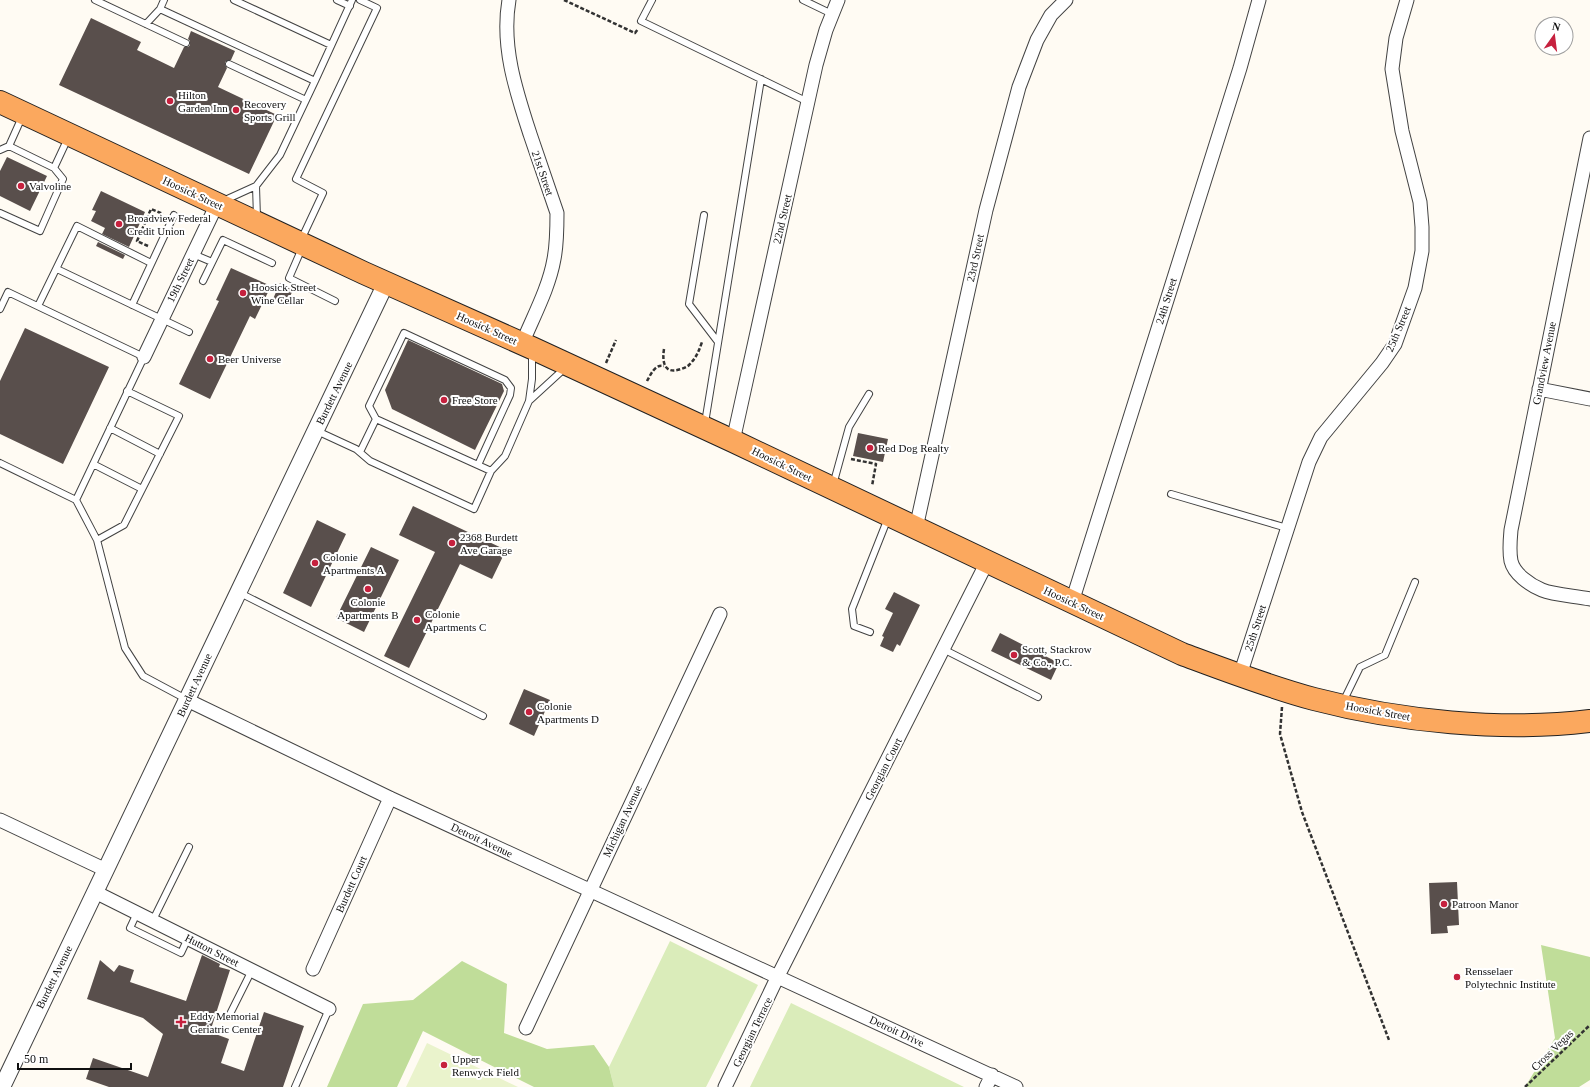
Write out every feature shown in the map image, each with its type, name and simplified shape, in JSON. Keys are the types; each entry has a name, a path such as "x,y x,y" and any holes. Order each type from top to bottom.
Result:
{"highway":[{"name":"Hoosick Street","path":"0,102 386,283 733,441 1182,654 1240,675 1313,698 1341,705 1436,721 1502,725 1569,724 1590,721"}],"street":[{"name":"21st Street","path":"509,0 506,13 507,45 514,87 557,212 557,234 554,260 527,346"},
{"name":"22nd Street","path":"733,441 808,102 826,30 838,0"},
{"name":"23rd Street","path":"916,528 986,210 1019,87 1037,40 1051,15 1066,0"},
{"name":"24th Street","path":"1072,602 1240,68 1259,0"},
{"name":"25th Street","path":"1240,675 1309,462 1321,436 1382,363 1395,344 1415,288 1422,250 1422,221 1420,202 1402,131 1392,69 1396,38 1407,0"},
{"name":"Grandview Avenue","path":"1590,138 1511,530 1510,546 1511,562 1518,574 1529,583 1542,590 1590,599"},
{"name":"19th Street","path":"144,357 217,204"},
{"name":"Burdett Avenue","path":"2,1087 386,283"},
{"path":"1539,388 1590,399"},
{"name":"Georgian Court","path":"778,976 987,562"},
{"name":"Michigan Avenue","path":"526,1028 720,614"},
{"name":"Detroit Avenue","path":"187,700 390,798 778,976"},
{"name":"Burdett Court","path":"313,969 390,798"},
{"path":"0,820 106,870"},
{"name":"Hutton Street","path":"95,892 329,1009"},
{"name":"Detroit Drive","path":"778,976 1016,1087"},
{"name":"Georgian Terrace","path":"725,1087 778,976"},
{"path":"986,1087 992,1075"}],"lane":[{"path":"95,0 186,43"},
{"path":"146,24 160,8 164,0"},
{"path":"234,0 331,45"},
{"path":"217,204 256,186 280,155 351,3 337,0"},
{"path":"335,301 289,278 324,193 296,179 377,8 360,0"},
{"path":"652,0 642,22 808,102"},
{"path":"803,0 832,14"},
{"path":"160,8 315,81"},
{"path":"229,64 306,100"},
{"path":"704,428 761,79"},
{"path":"0,150 9,146 24,114"},
{"path":"54,168 69,135"},
{"path":"0,213 40,231 63,179 54,168 9,146"},
{"path":"256,186 257,223"},
{"path":"132,305 174,215"},
{"path":"704,215 689,304 718,342"},
{"path":"38,306 77,226 151,263"},
{"path":"203,281 223,240 272,263"},
{"path":"193,254 212,262"},
{"path":"57,268 189,332"},
{"path":"0,309 8,292 144,357 76,500"},
{"path":"478,465 510,395 511,388 506,380 404,333 369,406 376,419 491,471"},
{"path":"316,430 360,452 370,461 474,509 491,471 505,456 530,401 532,379 527,346"},
{"path":"530,401 568,365"},
{"path":"97,540 124,525 179,416 127,391"},
{"path":"832,488 849,427 869,394"},
{"path":"360,452 376,419"},
{"path":"110,428 160,454"},
{"path":"0,463 76,500 97,540 125,648 143,676 187,700"},
{"path":"93,464 142,488"},
{"path":"1171,494 1287,528"},
{"path":"870,632 854,626 852,609 889,515"},
{"path":"1341,705 1360,668 1385,655 1415,582"},
{"path":"238,592 483,716"},
{"path":"944,649 1038,697"},
{"path":"153,920 189,847"},
{"path":"137,913 130,928 142,934 181,953 188,938"},
{"path":"229,1016 252,970"},
{"path":"295,1087 329,1009"}],"path":[{"path":"564,0 635,33 642,22"},
{"path":"148,246 137,241 151,209 164,215 166,208"},
{"path":"606,363 616,340"},
{"path":"647,381 655,367 661,365 669,370 676,371 688,366 696,357 702,342"},
{"path":"664,349 664,366"},
{"path":"840,457 876,464 872,486"},
{"path":"1284,689 1280,734 1302,812 1389,1040"},
{"name":"Cross Vegas","path":"1525,1087 1590,1025"}],"green space":[{"path":"670,941 758,985 706,1087 614,1087 609,1067"},
{"path":"1541,945 1590,957 1590,1080 1579,1087 1525,1087 1555,1038"},
{"path":"462,961 507,984 504,1033 547,1049 594,1045 609,1067 614,1087 534,1087 423,1031 397,1087 327,1087 363,1004 413,1000"},
{"path":"791,1003 964,1087 750,1087"},
{"name":"Upper Renwyck Field","path":"427,1043 518,1087 406,1087"}],"building":[{"name":"Hilton Garden Inn","path":"91,18 141,42 137,50 174,68 184,47 188,47 190,45 190,41 188,39 191,31 235,51 231,60 225,62 227,68 218,87 277,115 249,174 59,85"},
{"name":"Valvoline","path":"7,157 47,176 30,211 0,196 0,171"},
{"name":"Broadview Federal Credit Union","path":"101,191 145,212 129,247 102,234 105,228 91,221 96,211 92,210"},
{"path":"98,242 125,255 123,259 96,246"},
{"path":"231,268 271,286 255,319 250,316 210,399 179,384 219,301 216,300"},
{"path":"280,283 293,290 286,305 273,299"},
{"path":"25,328 109,367 63,464 0,434 0,381"},
{"name":"Free Store","path":"408,340 502,384 504,391 475,450 392,409 385,390"},
{"name":"Red Dog Realty","path":"858,433 888,439 883,462 853,456"},
{"path":"413,506 506,550 492,579 460,564 409,668 384,656 435,552 399,535"},
{"name":"Colonie Apartments A","path":"317,520 346,534 311,607 283,593"},
{"name":"Colonie Apartments B","path":"371,547 399,560 364,632 336,618"},
{"path":"894,592 920,605 900,646 897,644 893,652 880,646 884,637 882,636 893,613 885,609"},
{"path":"1000,633 1059,663 1051,680 991,651"},
{"name":"Colonie Apartments D","path":"524,689 550,700 534,736 509,724"},
{"name":"Patroon Manor","path":"1457,882 1459,925 1447,926 1448,933 1431,934 1429,883"},
{"name":"Eddy Memorial Geriatric Center","path":"202,955 220,964 219,967 230,970 210,1032 229,1039 221,1063 244,1071 264,1012 304,1026 283,1087 109,1087 86,1079 93,1058 148,1077 163,1034 143,1018 87,999 100,960 114,972 119,965 134,970 130,982 186,1001"}],"place":[{"name":"Hilton Garden Inn","path":"170,101"},
{"name":"Recovery Sports Grill","path":"236,110"},
{"name":"Valvoline","path":"21,186"},
{"name":"Broadview Federal Credit Union","path":"119,224"},
{"name":"Hoosick Street Wine Cellar","path":"243,293"},
{"name":"Beer Universe","path":"210,359"},
{"name":"Free Store","path":"444,400"},
{"name":"Red Dog Realty","path":"870,448"},
{"name":"2368 Burdett Ave Garage","path":"452,543"},
{"name":"Colonie Apartments A","path":"315,563"},
{"name":"Colonie Apartments B","path":"368,589"},
{"name":"Colonie Apartments C","path":"417,620"},
{"name":"Scott, Stackrow & Co., P.C.","path":"1014,655"},
{"name":"Colonie Apartments D","path":"529,712"},
{"name":"Patroon Manor","path":"1444,904"},
{"name":"Rensselaer Polytechnic Institute","path":"1457,977"},
{"name":"Eddy Memorial Geriatric Center","path":"181,1022"},
{"name":"Upper Renwyck Field","path":"444,1065"}]}
